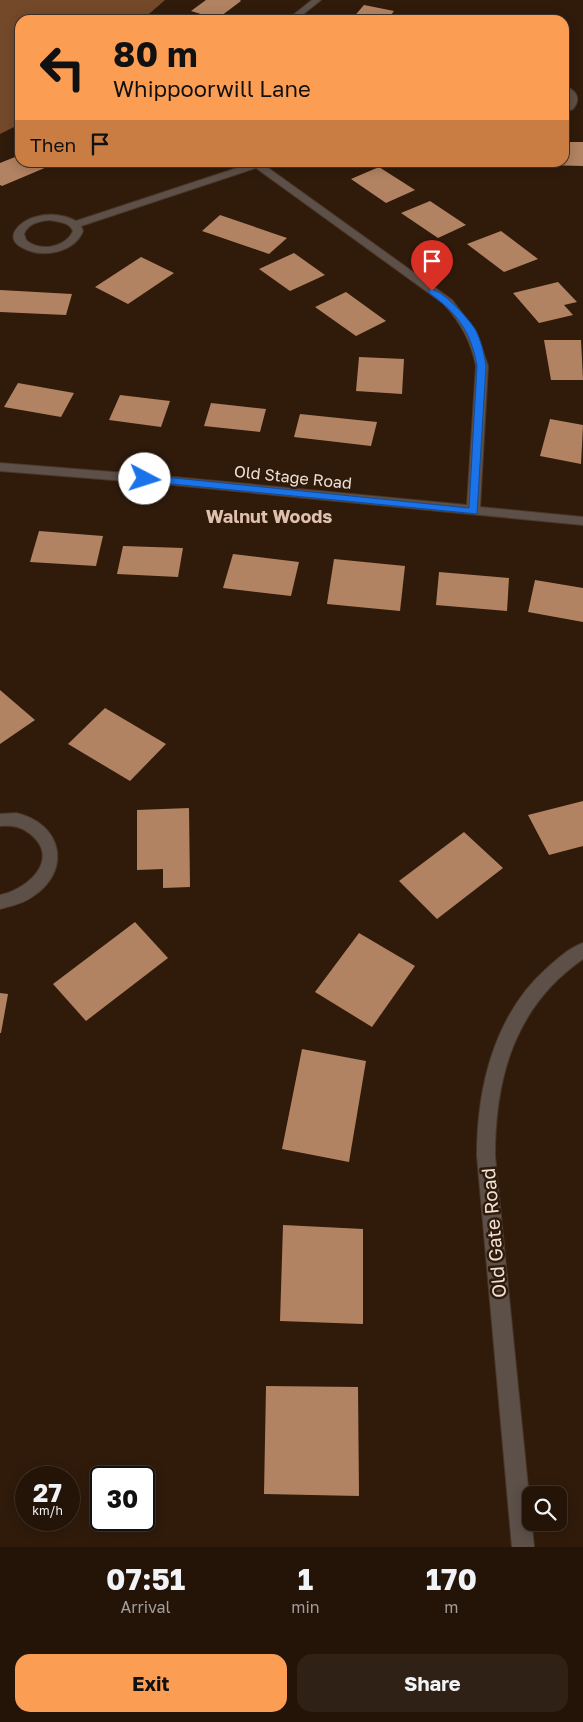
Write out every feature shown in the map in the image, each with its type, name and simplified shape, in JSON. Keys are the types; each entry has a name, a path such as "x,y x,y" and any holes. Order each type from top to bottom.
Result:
{"street":[{"path":"298,15 317,0"},
{"path":"569,92 574,98 574,103 569,107"},
{"path":"569,108 583,108"},
{"path":"76,224 79,229 75,241 58,249 37,250 28,247 19,237 20,231 24,226 40,218 60,217 76,224 245,167"},
{"path":"258,167 448,302 470,329 478,347 482,366 473,512"},
{"name":"Old Stage Road","path":"0,467 163,480 473,512 583,521"},
{"path":"0,820 23,821 41,830 50,845 50,864 41,882 24,895 0,902"},
{"name":"Old Gate Road","path":"523,1547 486,1156 487,1114 500,1056 519,1013 551,974 583,950"}],"shaded area":[{"path":"0,0 165,0 148,15 15,15 15,126 0,134"}],"building":[{"path":"206,0 241,1 222,15 204,15 191,11"},
{"path":"364,5 394,11 391,15 355,15"},
{"path":"569,142 583,142 583,166 569,166"},
{"path":"15,157 15,167 47,167 2,186 0,185 0,163"},
{"path":"379,167 415,190 386,203 351,179"},
{"path":"430,201 466,225 438,238 401,213"},
{"path":"220,215 287,238 269,254 202,231"},
{"path":"501,231 538,259 504,272 467,244"},
{"path":"294,253 325,275 290,291 259,269"},
{"path":"141,257 174,273 128,304 95,287"},
{"path":"558,282 577,302 564,305 573,315 539,323 513,293"},
{"path":"0,290 72,294 66,315 0,312"},
{"path":"346,292 386,321 356,336 315,307"},
{"path":"544,340 581,340 583,380 551,380"},
{"path":"359,357 404,359 402,394 356,391"},
{"path":"18,383 74,393 61,417 4,407"},
{"path":"120,395 170,401 161,427 109,420"},
{"path":"211,403 266,409 260,432 204,426"},
{"path":"300,414 377,422 371,446 294,437"},
{"path":"550,419 583,425 581,464 540,456"},
{"path":"39,531 103,536 96,566 30,562"},
{"path":"123,546 183,548 178,577 117,574"},
{"path":"233,554 299,562 291,596 223,588"},
{"path":"334,559 405,566 400,611 327,604"},
{"path":"439,572 509,578 507,611 436,605"},
{"path":"535,580 583,588 583,622 528,612"},
{"path":"0,690 35,720 0,744"},
{"path":"105,708 166,744 130,781 68,744"},
{"path":"583,801 583,846 549,855 528,815"},
{"path":"189,808 190,887 163,888 163,869 137,870 137,810"},
{"path":"464,832 503,868 437,919 399,881"},
{"path":"135,922 168,958 86,1021 53,984"},
{"path":"359,933 415,966 372,1027 315,992"},
{"path":"0,993 8,994 1,1033 0,1033"},
{"path":"302,1049 366,1061 349,1162 282,1149"},
{"path":"283,1225 363,1229 363,1324 280,1321"},
{"path":"266,1386 358,1387 359,1496 264,1494"}],"district":[{"name":"Walnut Woods","path":"269,516"}],"route":[{"path":"145,479 473,512 482,366 478,347 470,329 448,302 432,291"}]}
